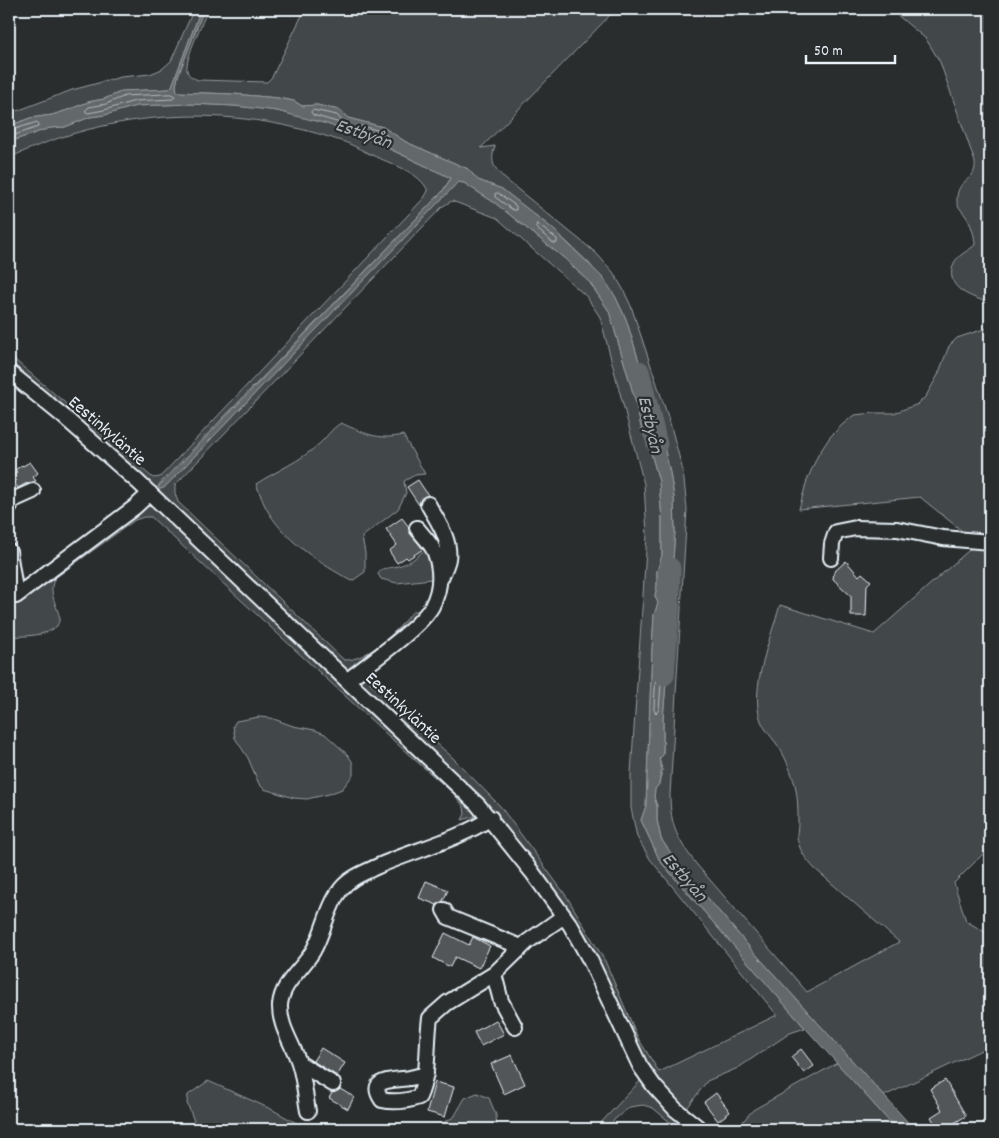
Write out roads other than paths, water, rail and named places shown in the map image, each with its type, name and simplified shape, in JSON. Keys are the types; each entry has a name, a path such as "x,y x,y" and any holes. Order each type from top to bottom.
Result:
{"street":[{"name":"Eestinkyläntie","path":"9,372 64,416 150,493 445,772 490,818 564,916 590,960 640,1066 654,1086 675,1109 700,1129"},
{"path":"9,507 13,500 33,491"},
{"path":"13,598 128,513 150,493"},
{"path":"348,680 418,623 432,605 440,578 448,560 448,546 428,504"},
{"path":"417,528 434,552 440,578"},
{"path":"831,558 832,544 836,532 856,528 897,529 943,538 990,542"},
{"path":"9,550 13,598"},
{"path":"308,1111 299,1063 282,1020 280,1006 284,990 312,953 320,938 332,903 342,888 355,877 398,857 477,828 490,818"},
{"path":"444,910 448,917 521,948"},
{"path":"426,1074 430,1018 447,1003 494,974 521,948 564,916"},
{"path":"494,974 501,1001 515,1027"},
{"path":"299,1063 332,1084"}],"water":[{"path":"201,9 204,9 178,76 177,92 278,98 294,101 302,106 317,105 339,110 348,118 383,127 406,142 468,169 478,180 502,189 553,229 604,279 615,296 626,319 641,368 649,411 662,438 674,497 675,531 672,573 668,610 664,622 668,658 663,719 663,755 659,759 662,770 654,797 661,839 677,862 751,949 914,1129 896,1129 791,1012 660,861 641,820 646,806 654,615 658,603 655,596 657,571 662,555 659,481 641,427 636,403 609,311 590,283 564,258 495,203 464,183 458,182 164,488 160,489 158,487 442,192 451,178 386,147 327,124 277,111 235,106 189,104 136,106 105,115 90,117 65,127 50,128 9,142 9,126 30,118 52,115 123,91 169,89 172,86"}],"waterway":[{"name":"Estbyån","path":"639,371 657,444"},
{"name":"Estbyån","path":"664,675 669,614 670,568"}]}
